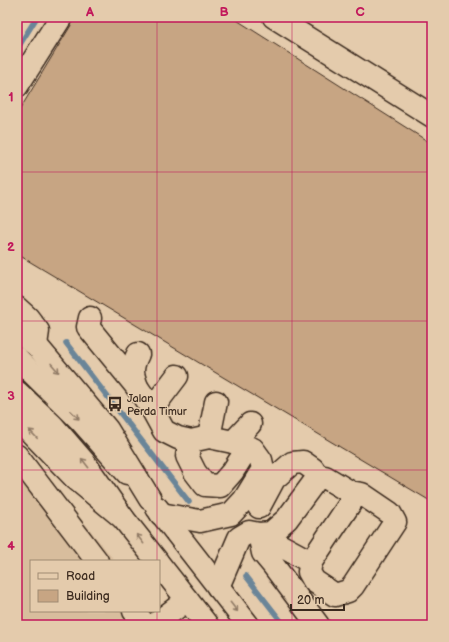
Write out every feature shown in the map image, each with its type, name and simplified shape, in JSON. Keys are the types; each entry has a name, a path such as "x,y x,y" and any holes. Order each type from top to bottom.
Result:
{"street":[{"path":"17,86 61,17"},
{"path":"274,17 432,116"},
{"path":"17,308 28,318 38,331 36,345"},
{"path":"17,332 36,345 107,428 156,506 200,521 231,514 244,500 263,469 261,460 253,449 239,444 178,438 164,431 152,409 136,387 88,327 90,318"},
{"path":"136,387 132,373 133,365 138,354"},
{"path":"17,358 81,421 156,506 248,625"},
{"path":"152,409 176,376"},
{"path":"17,392 52,425 84,462 123,518 155,560"},
{"path":"216,402 200,439 187,456 195,472 206,485 220,486 233,471 245,452 239,444"},
{"path":"17,418 76,479 123,518"},
{"path":"239,444 250,424"},
{"path":"17,456 95,560"},
{"path":"259,507 274,479 292,463 303,462 313,469 318,477"},
{"path":"318,477 325,477 350,492 362,494 390,513 395,522 353,586 348,591 334,595 314,581 309,572 311,562 353,499 350,492"},
{"path":"218,586 239,538 249,532 259,534 270,533 287,519 318,477"},
{"path":"184,542 200,521"},
{"path":"259,534 311,562"},
{"path":"259,534 263,553 318,625"},
{"path":"202,565 228,561"},
{"path":"160,565 206,625"},
{"path":"154,625 187,600"},
{"path":"135,612 145,625"}],"shaded area":[{"path":"17,439 114,560 30,560 30,612 156,612 166,625 17,625"}],"building":[{"path":"76,17 232,17 432,144 432,502 17,254 17,114"}],"waterway":[{"path":"17,49 37,17"},
{"path":"66,343 189,502"},
{"path":"246,576 284,625"}],"place":[{"name":"Jalan Perda Timur","path":"115,404"}]}
